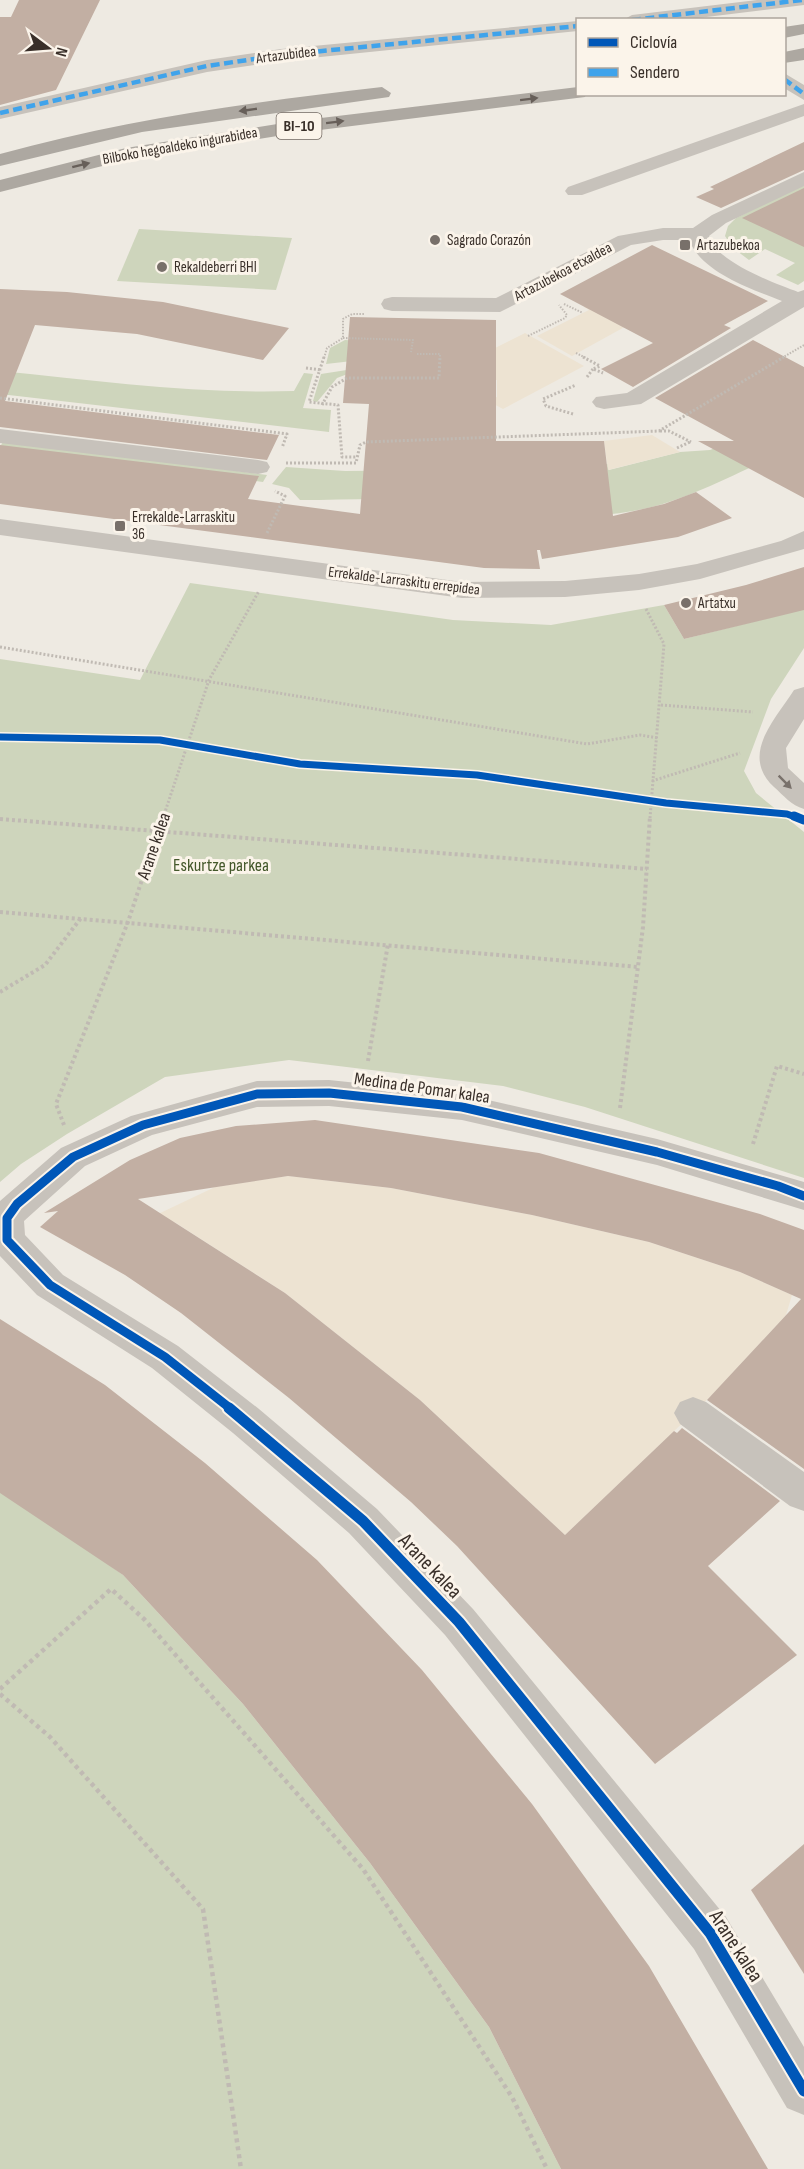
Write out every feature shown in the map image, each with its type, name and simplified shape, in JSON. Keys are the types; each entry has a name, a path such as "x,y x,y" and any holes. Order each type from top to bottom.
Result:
{"highway":[{"path":"786,33 804,29"},
{"path":"786,58 804,54"},
{"name":"Bilboko hegoaldeko ingurabidea","path":"0,160 51,144 199,116 406,90"},
{"name":"Bilboko hegoaldeko ingurabidea","path":"0,187 126,154 296,127 576,93"},
{"path":"0,155 51,144"}],"street":[{"path":"667,18 702,16 802,0"},
{"name":"Artazubidea","path":"0,113 207,66 281,55 576,26"},
{"path":"786,80 804,94"},
{"path":"575,191 804,110"},
{"path":"802,299 779,294 718,261 701,246 698,234 719,219 804,178"},
{"name":"Artazubekoa etxaldea","path":"392,304 501,305 625,240 663,234 698,234"},
{"path":"604,402 633,399 802,299"},
{"path":"0,436 267,473"},
{"name":"Errekalde-Larraskitu errepidea","path":"0,527 462,590 565,589 639,582 700,571 790,546 804,539"},
{"path":"804,696 772,748 774,771 804,799"},
{"name":"Medina de Pomar kalea","path":"70,1146 256,1094 329,1093 462,1107 657,1152 778,1186 804,1196"},
{"name":"Arane kalea","path":"70,1146 7,1218 7,1240 50,1285 165,1357 246,1421 363,1521 459,1622 710,1933 804,2091"},
{"path":"693,1413 804,1494"}],"path":[{"path":"343,338 343,319 347,315 377,313 392,304"},
{"path":"574,309 583,313"},
{"path":"356,457 342,457 338,405 309,402 322,370 327,348 343,338 413,340 411,352"},
{"path":"659,431 804,345"},
{"path":"576,353 600,366"},
{"path":"322,405 332,387 347,378 439,378 440,354 417,354"},
{"path":"306,368 322,370"},
{"path":"0,398 287,434 280,453"},
{"path":"267,473 356,463 360,445 366,442 669,431 691,442 676,448"},
{"path":"265,539 285,496 267,473"},
{"path":"620,1110 638,967 652,781 661,705 664,644 644,606"},
{"path":"0,647 587,744 640,735 658,738"},
{"path":"661,705 763,713"},
{"path":"184,745 200,747"},
{"path":"652,781 744,752"},
{"path":"639,798 666,802"},
{"path":"0,819 647,869"},
{"path":"0,912 638,967"},
{"path":"0,992 45,965 81,918"},
{"path":"368,1064 388,944"},
{"path":"750,1154 777,1066 804,1074"},
{"path":"0,1689 111,1589 144,1619 363,1869 512,2097 548,2169"},
{"path":"0,1694 50,1737 203,1909 241,2169"}],"green space":[{"path":"804,184 804,281 798,285 776,275 795,263 765,249 749,260 733,248 725,236 728,226 736,218"},
{"path":"139,229 292,238 276,290 117,281"},
{"path":"345,340 382,342 352,361 326,364 330,348"},
{"path":"366,367 337,378 317,402 313,401 321,374"},
{"path":"0,371 220,391 294,391 304,373 313,374 303,408 331,410 329,432 0,394"},
{"path":"4,440 267,475 263,482 0,447"},
{"path":"736,440 777,455 670,501 652,507 607,515 530,514 412,500 300,500 289,488 272,484 286,467 345,471 451,470 530,463 608,464 609,470 680,452 710,450"},
{"name":"Eskurtze parkea","path":"190,583 453,620 551,625 664,605 684,639 804,609 804,648 771,699 744,771 756,793 804,832 804,1178 585,1107 503,1086 289,1060 165,1077 67,1134 21,1164 0,1182 0,659 140,680"},
{"path":"0,1486 123,1575 243,1704 370,1863 489,2027 561,2169 0,2169"}],"shaded area":[{"path":"629,285 668,303 572,356 537,336 589,310 584,307"},
{"path":"525,333 584,366 503,409 490,402 490,398 497,397 497,380 483,380 483,354"},
{"path":"652,435 680,452 608,470 604,441"},
{"path":"288,1176 391,1188 532,1215 649,1242 740,1272 792,1295 786,1315 713,1394 565,1535 420,1400 285,1293 176,1223 156,1215 215,1187"}],"building":[{"path":"19,0 100,0 56,90 0,105 0,17 11,17"},
{"path":"804,142 804,170 721,208 696,197 714,189 710,187"},
{"path":"804,188 804,247 742,218"},
{"path":"652,245 768,301 724,325 731,328 633,387 601,369 653,343 560,294"},
{"path":"0,289 67,292 163,302 289,328 263,360 137,334 35,325 5,401 279,435 267,460 0,427"},
{"path":"350,317 496,320 496,441 604,441 613,516 664,504 696,492 732,518 678,537 542,559 540,550 537,550 540,569 484,568 0,504 0,445 259,476 248,499 360,514 369,404 343,403"},
{"path":"753,340 804,367 804,498 698,441 734,441 655,398"},
{"path":"804,567 804,610 684,639 664,605 746,585"},
{"path":"315,1120 539,1153 760,1214 804,1230 804,1469 707,1400 801,1299 740,1272 649,1242 532,1215 391,1188 288,1176 138,1199 285,1293 420,1400 565,1535 674,1431 677,1433 682,1428 780,1501 708,1566 797,1655 655,1764 457,1546 411,1502 289,1398 181,1313 125,1275 40,1227 58,1211 44,1213 130,1160 180,1138 236,1126"},
{"path":"0,1319 105,1385 205,1463 317,1560 422,1670 532,1804 649,1966 768,2169 561,2169 489,2027 370,1863 243,1704 123,1575 0,1493"},
{"path":"804,1844 804,1974 751,1890"}],"marked path":[{"path":"649,18 802,0"},
{"path":"0,113 207,66 281,55 576,26"},
{"path":"786,80 804,94"}],"cycle path":[{"path":"0,737 160,740 300,764 477,775 666,803 787,814 804,820"},
{"path":"804,1196 778,1186 657,1152 462,1107 329,1093 257,1094 143,1125 73,1157 17,1204 7,1218 7,1240 50,1285 165,1357 246,1421 363,1521 459,1622 710,1933 804,2091"}],"place":[{"name":"Sagrado Corazón","path":"435,240"},
{"name":"Artazubekoa","path":"685,245"},
{"name":"Rekaldeberri BHI","path":"162,267"},
{"name":"Errekalde-Larraskitu 36","path":"120,526"},
{"name":"Artatxu","path":"686,603"}]}
